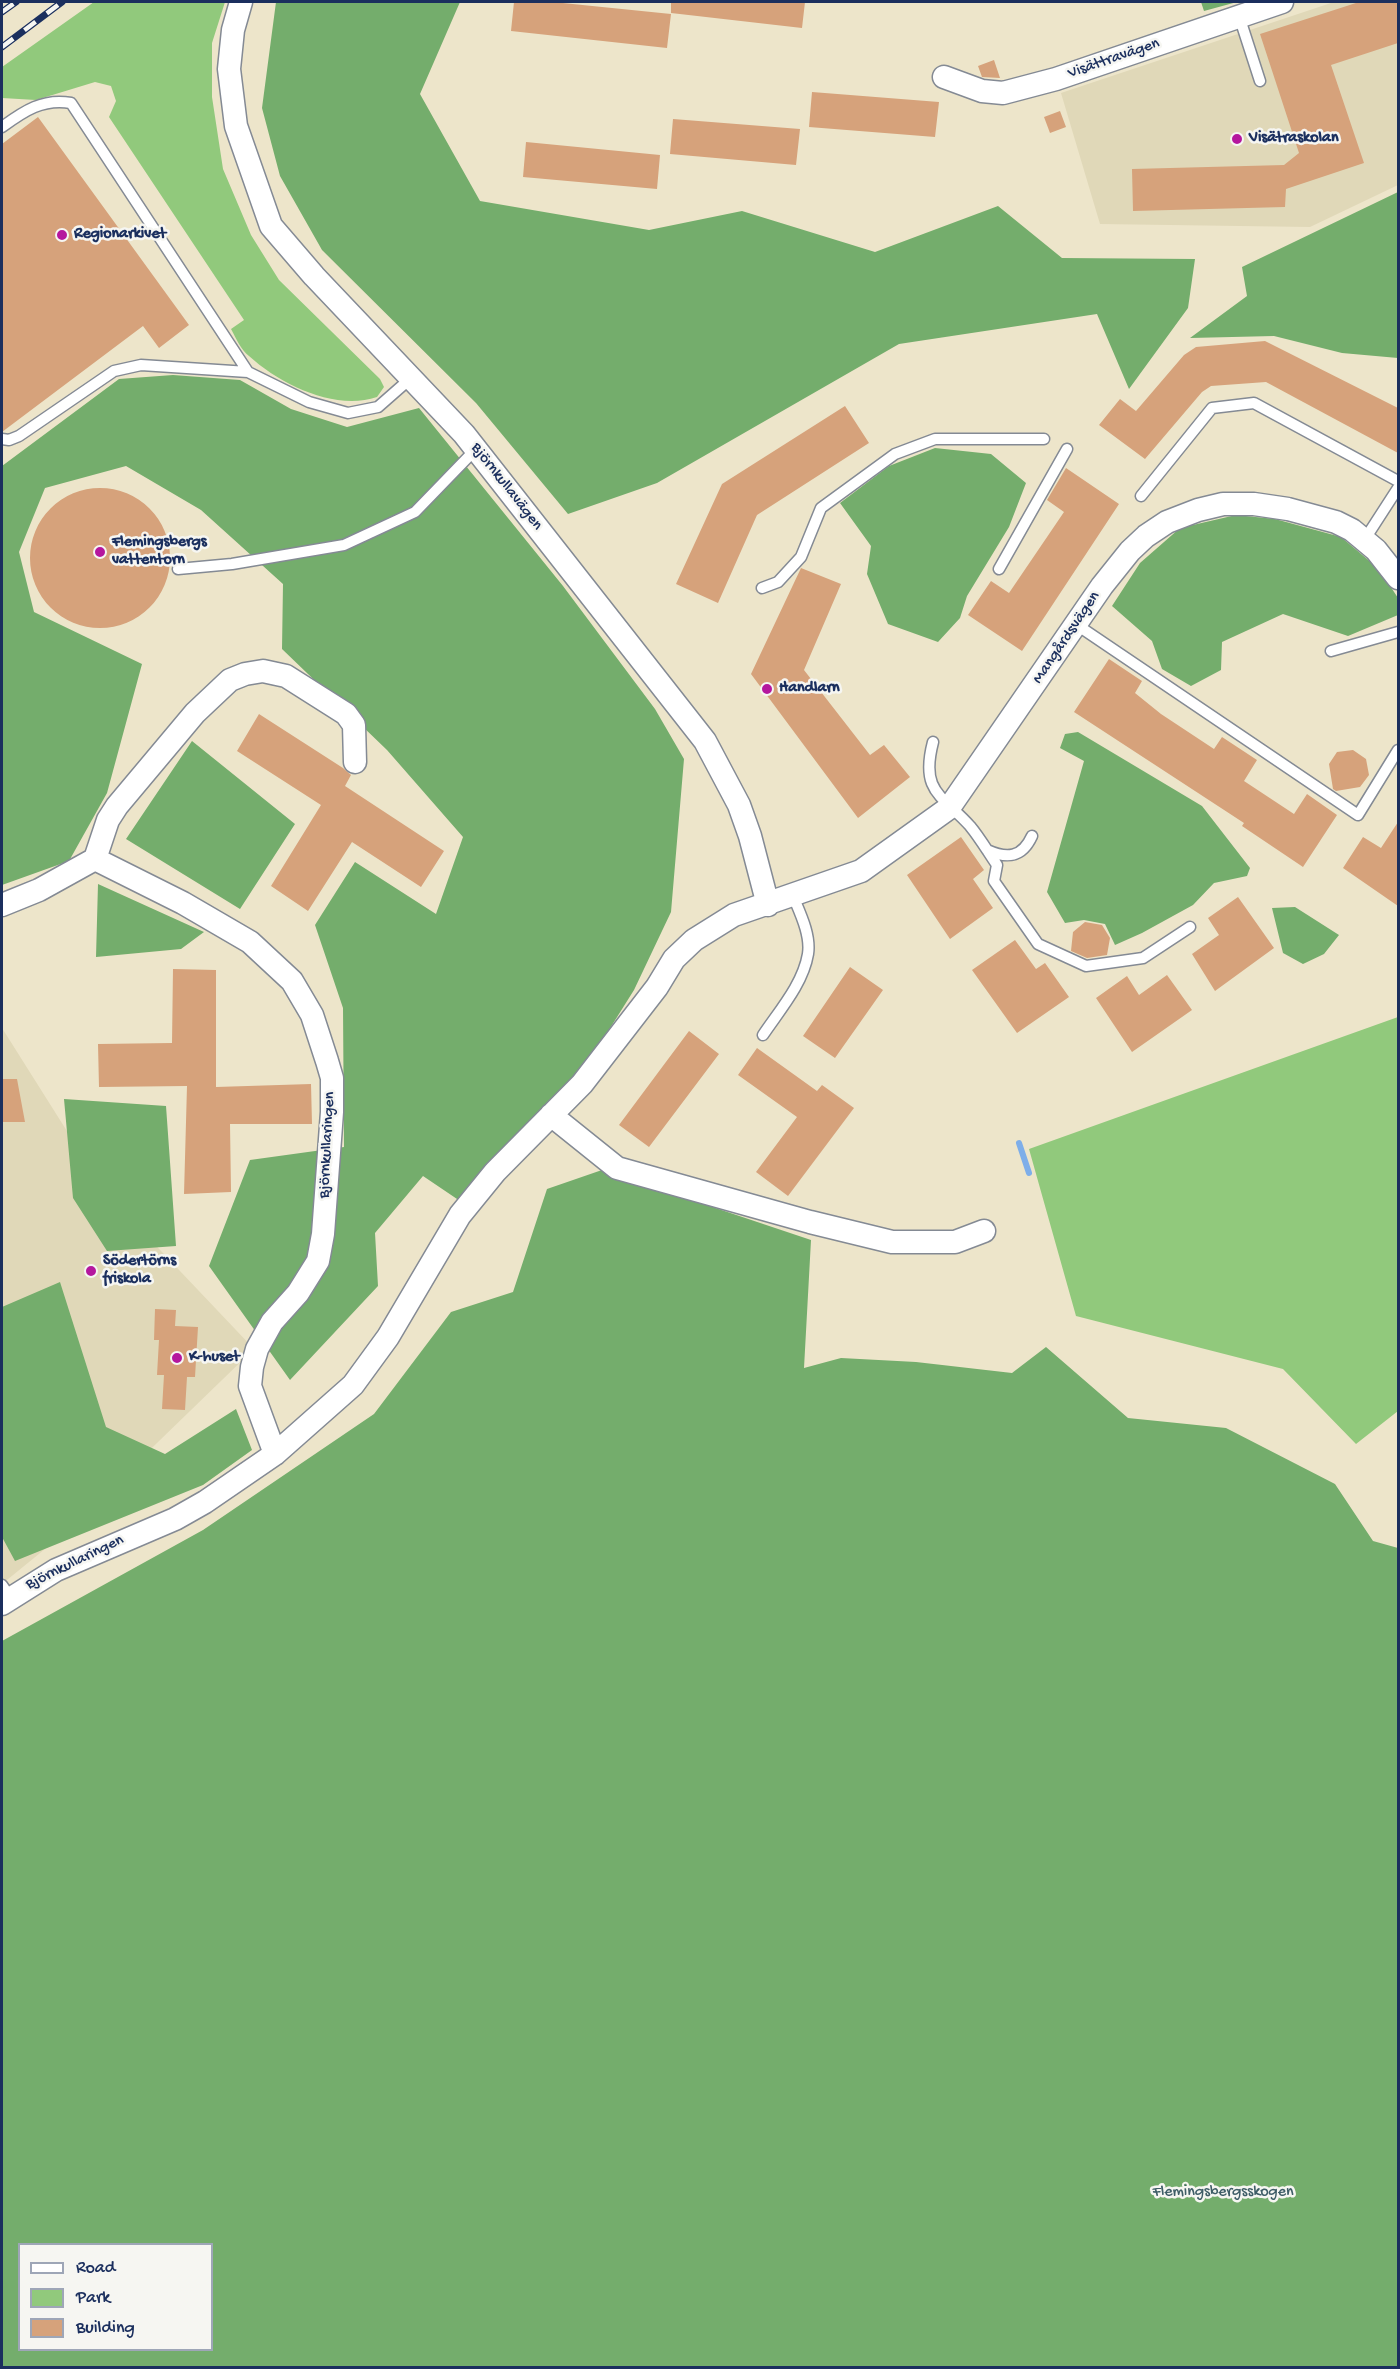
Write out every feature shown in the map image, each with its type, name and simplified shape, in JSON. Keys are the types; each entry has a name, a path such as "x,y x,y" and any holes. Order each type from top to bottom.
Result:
{"street":[{"name":"Björnkullavägen","path":"241,2 233,30 229,69 236,126 271,226 314,276 476,449 705,741 739,805 750,836 768,905"},
{"name":"Visättravägen","path":"944,76 982,91 1003,93 1056,79 1282,2"},
{"name":"Mangårdsvägen","path":"768,905 861,871 949,808 1077,626 1102,586 1130,551 1167,522 1198,510 1223,504 1254,504 1288,509 1336,522 1365,539 1398,578"},
{"path":"2,905 39,890 94,859 108,820 117,806 195,713 230,680 245,674 263,671 286,676 346,714 354,725 355,762"},
{"name":"Björnkullaringen","path":"94,859 183,903 250,942 292,981 312,1015 327,1061 332,1078 332,1112 323,1234 318,1260 298,1293 272,1322 257,1348 252,1367 250,1386 275,1454"},
{"name":"Björnkullaringen","path":"5,1596 56,1570 175,1519 205,1502 275,1454 353,1384 388,1337 460,1215 495,1172 582,1084 657,987 674,959 693,940 734,915 768,905"},
{"path":"551,1115 617,1168 810,1222 892,1242 955,1242 984,1231"}],"lane":[{"path":"1239,16 1260,81"},
{"path":"2,127 29,107 57,100 71,104 248,372"},
{"path":"2,439 9,440 19,436 114,371 141,365 248,372 309,402 348,413 378,407 411,378"},
{"path":"1141,496 1212,408 1254,402 1398,481"},
{"path":"762,588 778,582 801,557 821,508 895,454 935,439 1044,439"},
{"path":"178,569 232,564 344,545 415,512 476,449"},
{"path":"999,569 1066,450"},
{"path":"1365,539 1398,488"},
{"path":"1077,626 1358,814 1398,750"},
{"path":"1331,651 1398,632"},
{"path":"933,742 929,771 933,789 949,808 970,826 987,850 997,865 993,881 1038,944 1086,966 1143,958 1190,927"},
{"path":"987,850 1010,857 1020,854 1032,836"},
{"path":"763,1035 798,982 808,953 804,924 793,896"}],"shaded area":[{"name":"Visätraskolan","path":"1334,2 1398,2 1398,185 1310,227 1100,224 1061,93"},
{"name":"Södertörns friskola","path":"2,1028 106,1193 254,1349 61,1536 2,1584"}],"green space":[{"path":"94,2 225,2 212,43 212,97 223,169 251,235 279,280 380,379 384,387 377,397 344,401 309,393 277,377 244,351 231,329 244,320 109,117 116,101 111,86 95,82 36,100 2,98 2,67"},
{"path":"276,2 460,2 420,94 480,201 649,230 742,211 875,252 998,206 1062,258 1195,259 1188,308 1129,389 1097,314 899,344 657,483 568,514 476,403 322,250 280,176 262,108"},
{"path":"1201,2 1237,2 1204,11"},
{"path":"1398,192 1398,358 1342,353 1274,336 1190,338 1247,296 1242,267"},
{"path":"173,375 240,380 291,409 347,427 419,408 563,586 655,709 684,759 671,912 634,990 585,1068 460,1201 423,1176 375,1233 378,1286 290,1380 209,1266 250,1160 344,1147 343,1008 315,925 355,862 436,914 463,837 387,750 282,649 283,584 201,510 126,466 45,488 19,552 34,612 142,664 107,793 69,861 2,885 2,466 119,379"},
{"path":"935,448 991,454 1026,483 1009,527 967,596 960,618 938,642 888,624 867,574 871,546 840,503 889,466"},
{"path":"1236,515 1275,519 1341,537 1379,569 1398,598 1398,615 1348,636 1283,614 1222,642 1221,670 1191,686 1162,669 1152,641 1112,606 1140,563 1180,528"},
{"path":"1078,732 1202,806 1250,868 1247,876 1214,883 1193,905 1115,945 1105,924 1084,920 1065,923 1047,892 1084,761 1060,748 1065,734"},
{"path":"192,741 295,824 240,909 126,839"},
{"path":"98,884 204,932 181,949 96,957"},
{"path":"1295,907 1339,935 1324,954 1303,964 1283,953 1272,908"},
{"path":"1398,1017 1398,1411 1356,1444 1283,1369 1076,1316 1029,1149"},
{"path":"64,1099 166,1106 176,1246 107,1251 73,1198"},
{"name":"Flemingsbergsskogen","path":"602,1170 811,1240 804,1368 841,1358 916,1362 1012,1373 1046,1347 1128,1418 1226,1428 1335,1484 1373,1541 1398,1548 1398,2367 2,2368 2,1641 203,1530 374,1414 451,1312 513,1292 547,1189"},
{"path":"60,1282 106,1427 165,1454 236,1409 252,1450 203,1485 15,1561 2,1537 2,1307"}],"building":[{"path":"514,2 553,2 671,14 667,48 511,31"},
{"path":"671,2 805,2 802,28 671,13"},
{"path":"1359,2 1398,2 1398,43 1331,65 1364,163 1286,189 1285,207 1133,211 1132,169 1284,165 1299,153 1260,34"},
{"path":"994,60 1000,78 982,77 978,66"},
{"path":"812,92 939,102 935,137 809,127"},
{"path":"1060,111 1066,127 1050,133 1044,117"},
{"name":"Regionarkivet","path":"38,117 189,325 159,348 143,326 2,432 2,144"},
{"path":"673,119 800,129 796,165 670,154"},
{"path":"526,142 660,155 657,189 523,177"},
{"path":"1265,341 1398,408 1398,453 1266,382 1211,386 1202,392 1145,459 1099,425 1120,399 1136,411 1184,355 1196,347"},
{"path":"845,406 869,443 757,515 718,603 676,584 722,484"},
{"path":"1066,468 1119,504 1022,651 968,615 991,581 1009,593 1064,512 1047,500"},
{"name":"Flemingsbergs vattentorn","path":"100,488 127,493 150,508 165,531 170,558 165,585 150,608 127,623 100,628 73,623 50,608 35,585 30,558 35,531 50,508 73,493"},
{"path":"801,568 841,584 804,670 870,755 884,745 910,777 858,818 751,674"},
{"path":"1109,659 1142,681 1135,693 1161,714 1214,749 1222,737 1257,760 1244,781 1294,814 1307,794 1337,815 1303,867 1242,826 1244,823 1074,712"},
{"path":"259,714 343,768 351,775 345,786 444,851 421,887 352,842 308,911 271,886 321,805 237,751"},
{"path":"1353,750 1366,759 1369,775 1360,787 1336,791 1333,789 1329,764 1337,752"},
{"path":"1398,822 1398,906 1343,868 1363,837 1381,848"},
{"path":"961,837 984,870 973,879 993,908 950,939 907,875"},
{"path":"1238,897 1274,948 1215,991 1192,954 1219,935 1208,918"},
{"path":"1085,922 1102,925 1110,938 1107,955 1087,958 1071,951 1073,932"},
{"path":"1015,940 1036,969 1045,963 1069,997 1017,1033 972,970"},
{"path":"850,967 883,990 835,1058 803,1036"},
{"path":"173,969 216,970 216,1087 311,1084 312,1124 230,1124 231,1192 184,1194 187,1086 99,1087 98,1044 172,1043"},
{"path":"1167,975 1192,1010 1132,1052 1096,998 1127,976 1139,995"},
{"path":"689,1031 719,1054 649,1147 619,1125"},
{"path":"757,1048 817,1091 822,1085 854,1108 788,1196 756,1172 797,1117 738,1075"},
{"path":"2,1079 17,1079 25,1122 2,1122"},
{"name":"K-huset","path":"155,1309 176,1310 175,1326 198,1327 195,1377 187,1377 185,1410 162,1409 164,1375 157,1375 159,1340 154,1340"}],"waterway":[{"path":"1019,1143 1029,1173"}],"railway":[{"path":"2,12 16,2"},
{"path":"2,47 62,2"}],"place":[{"name":"Visätraskolan","path":"1237,139"},
{"name":"Regionarkivet","path":"62,235"},
{"name":"Flemingsbergs vattentorn","path":"100,552"},
{"name":"Handlarn","path":"767,689"},
{"name":"Södertörns friskola","path":"91,1271"},
{"name":"K-huset","path":"177,1358"}]}
